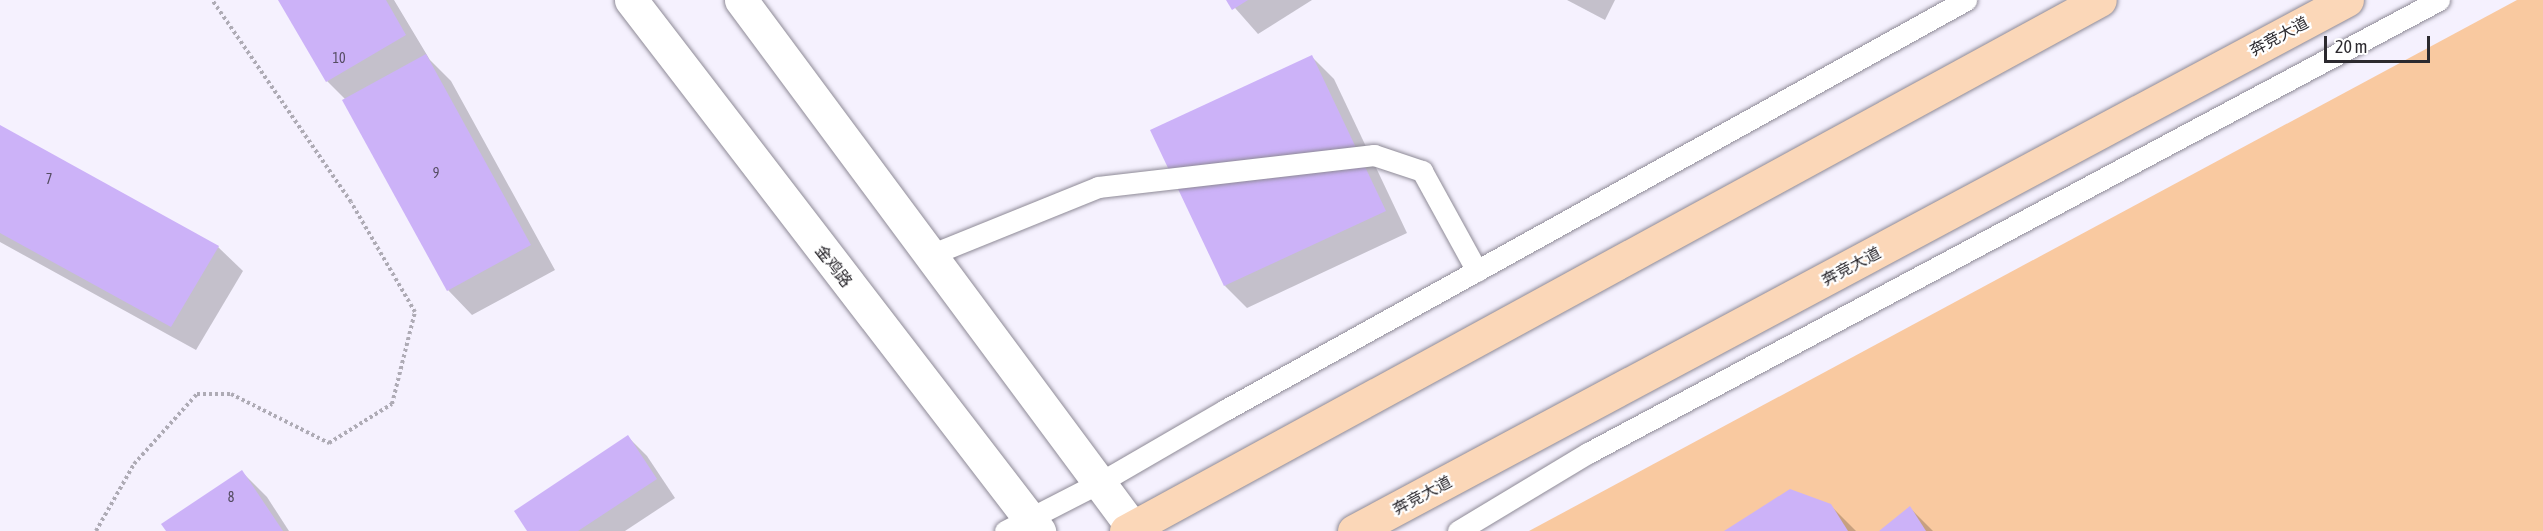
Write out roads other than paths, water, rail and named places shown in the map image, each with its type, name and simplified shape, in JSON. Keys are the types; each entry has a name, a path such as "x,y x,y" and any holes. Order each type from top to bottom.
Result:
{"main road":[{"name":"金鸡路","path":"631,0 1024,526"},
{"path":"741,0 1099,483 1131,530 2100,0"},
{"name":"奔竞大道","path":"1354,531 2348,0"}],"lane":[{"path":"1024,526 1966,0"},
{"path":"1458,531 1588,453 2439,0"},
{"path":"930,255 1098,187 1374,154 1422,171 1477,271"}]}
